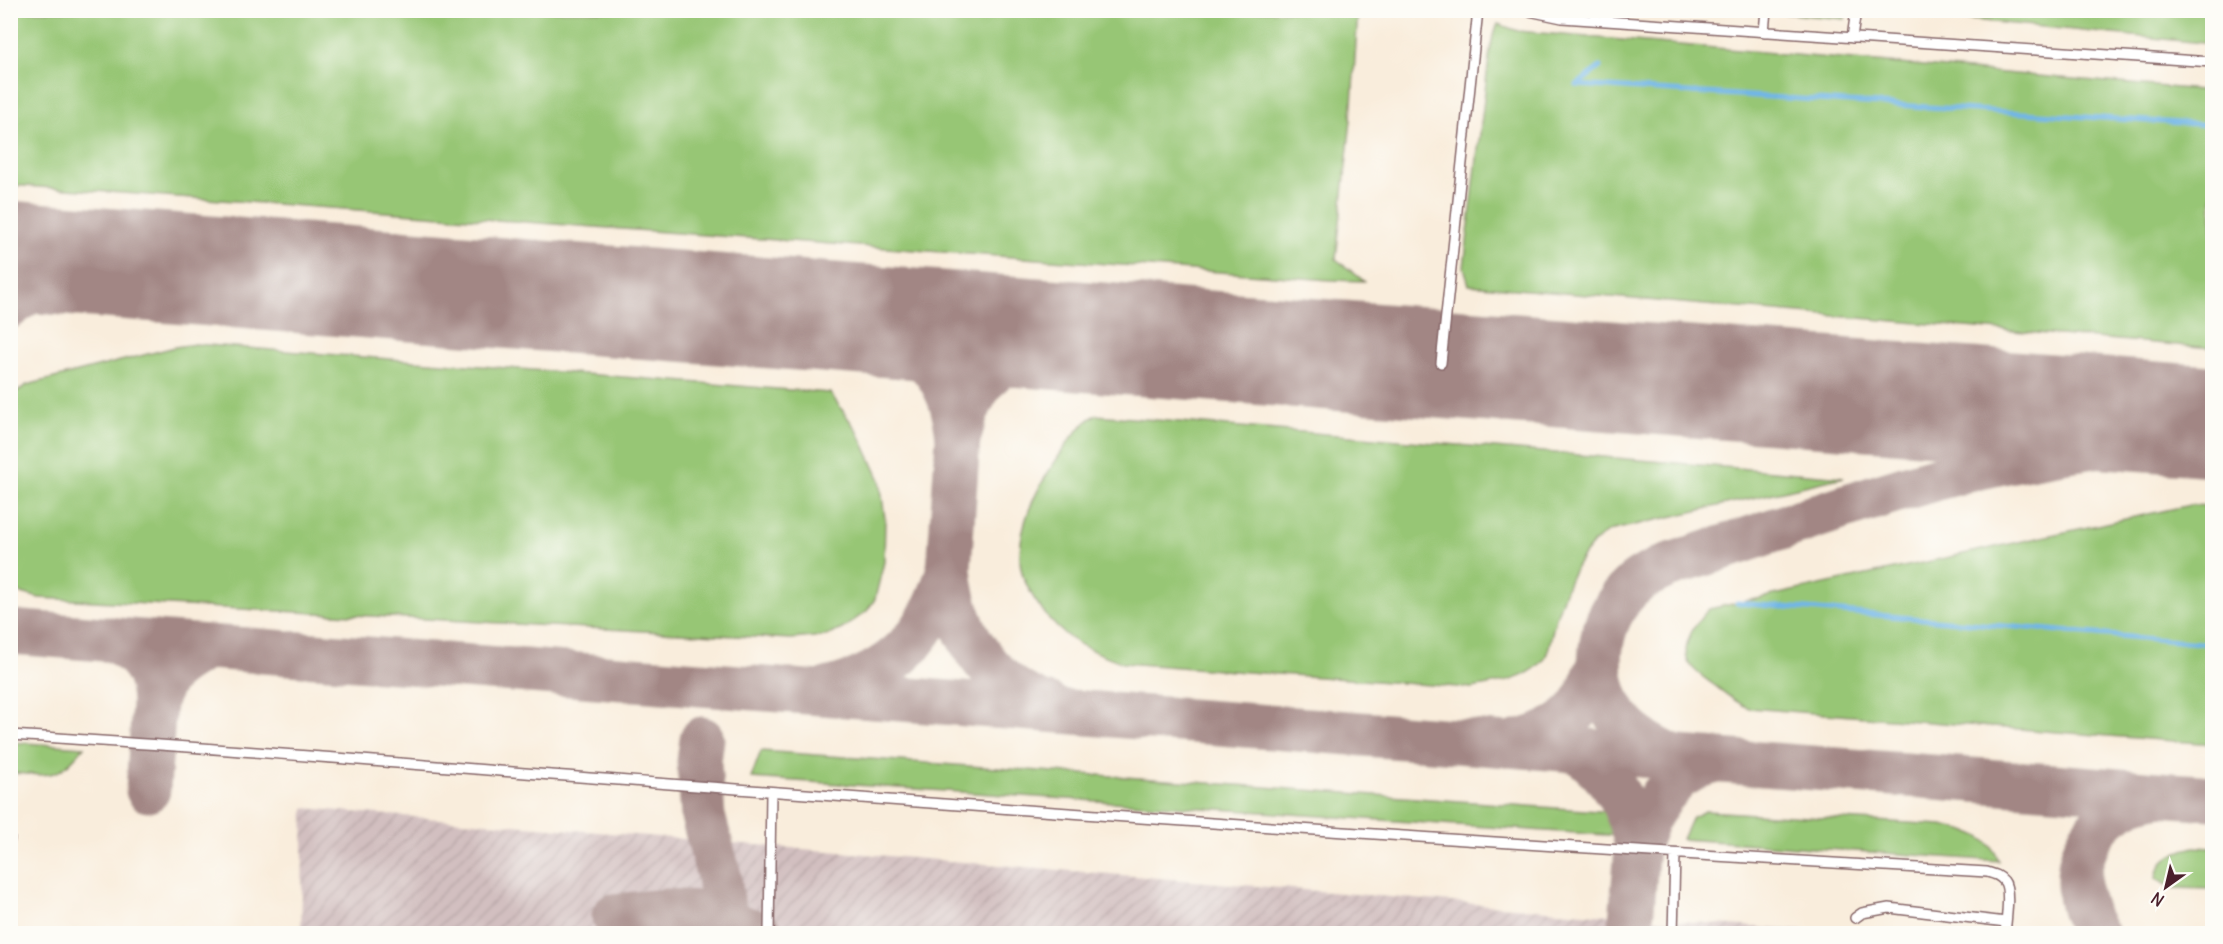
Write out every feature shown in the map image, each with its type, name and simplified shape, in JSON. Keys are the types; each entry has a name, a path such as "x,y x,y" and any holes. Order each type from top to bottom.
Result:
{"lane":[{"path":"1441,363 1478,10"},
{"path":"1524,10 1532,14 1562,18 2212,62"},
{"path":"1764,32 1766,10"},
{"path":"1852,38 1856,10"},
{"path":"10,735 771,792 1675,854 1987,872 1998,875 2006,882 2005,933"},
{"path":"769,933 771,792"},
{"path":"1673,933 1675,854"},
{"path":"1855,918 1862,913 1889,908 2006,922"}],"shaded area":[{"path":"304,808 1828,933 301,934"}],"green space":[{"path":"10,11 1358,11 1351,120 1336,259 1364,281 11,185"},
{"path":"1845,11 1845,19 1771,12"},
{"path":"1907,11 2212,11 2212,44 1913,14"},
{"path":"1498,24 1518,31 2212,91 2212,348 1469,285 1464,267 1489,57 1493,35"},
{"path":"195,344 830,393 858,432 880,480 885,519 884,562 875,599 867,611 842,629 826,636 791,639 39,598 18,592 10,585 11,395 27,385 175,347"},
{"path":"1096,415 1844,477 1609,531 1588,550 1572,574 1544,660 1526,674 1508,681 1472,688 1123,663 1079,644 1058,628 1035,600 1021,567 1022,534 1028,512 1038,491 1070,440"},
{"path":"2190,505 2212,506 2212,744 1749,708 1735,701 1697,672 1686,656 1691,634 1709,609"},
{"path":"10,742 84,747 60,771 35,775 11,773"},
{"path":"761,751 1612,812 1621,836 751,778"},
{"path":"1705,811 1942,825 1969,832 1983,839 1990,845 1999,861 1682,839 1692,817"},
{"path":"2194,847 2212,848 2212,889 2173,888 2156,879 2157,872 2164,861 2181,851"}],"building":[{"path":"10,838 15,838 12,862 10,862"}],"waterway":[{"path":"1577,85 1600,67"},
{"path":"1577,85 2212,125"},
{"path":"1737,603 2212,644"}],"taxiway":[{"path":"10,306 22,296 49,282 77,273 122,265"},
{"path":"851,318 893,336 926,360 948,394 955,415 958,439 966,413 976,392 988,376 1002,364 1036,348 1084,336"},
{"path":"1673,757 1642,740 1626,727 1614,712 1606,695 1602,677 1600,659 1607,623 1616,606 1636,583 1667,566 1952,474 2049,453 2212,431"},
{"path":"949,568 958,439"},
{"path":"827,690 851,683 872,673 891,662 907,648 932,613 949,568 958,613 978,653 1009,685 1028,697 1050,706"},
{"path":"10,632 2212,798"},
{"path":"112,639 131,651 144,665 151,681 154,703 162,683 174,668 209,647"},
{"path":"1515,743 1537,737 1557,727 1574,714 1587,695 1600,664"},
{"path":"148,790 154,703"},
{"path":"702,739 699,762 703,816 719,876 726,934"},
{"path":"1576,750 1599,769 1617,792 1629,817 1637,846"},
{"path":"1630,934 1637,846 1647,820 1661,797 1678,778 1698,766 1717,761"},
{"path":"2096,934 2085,912 2079,890 2080,868 2086,847 2097,828 2112,813 2132,802 2156,795"},
{"path":"614,916 668,911 697,913 761,934"}],"runway":[{"path":"10,256 2212,421"}]}
